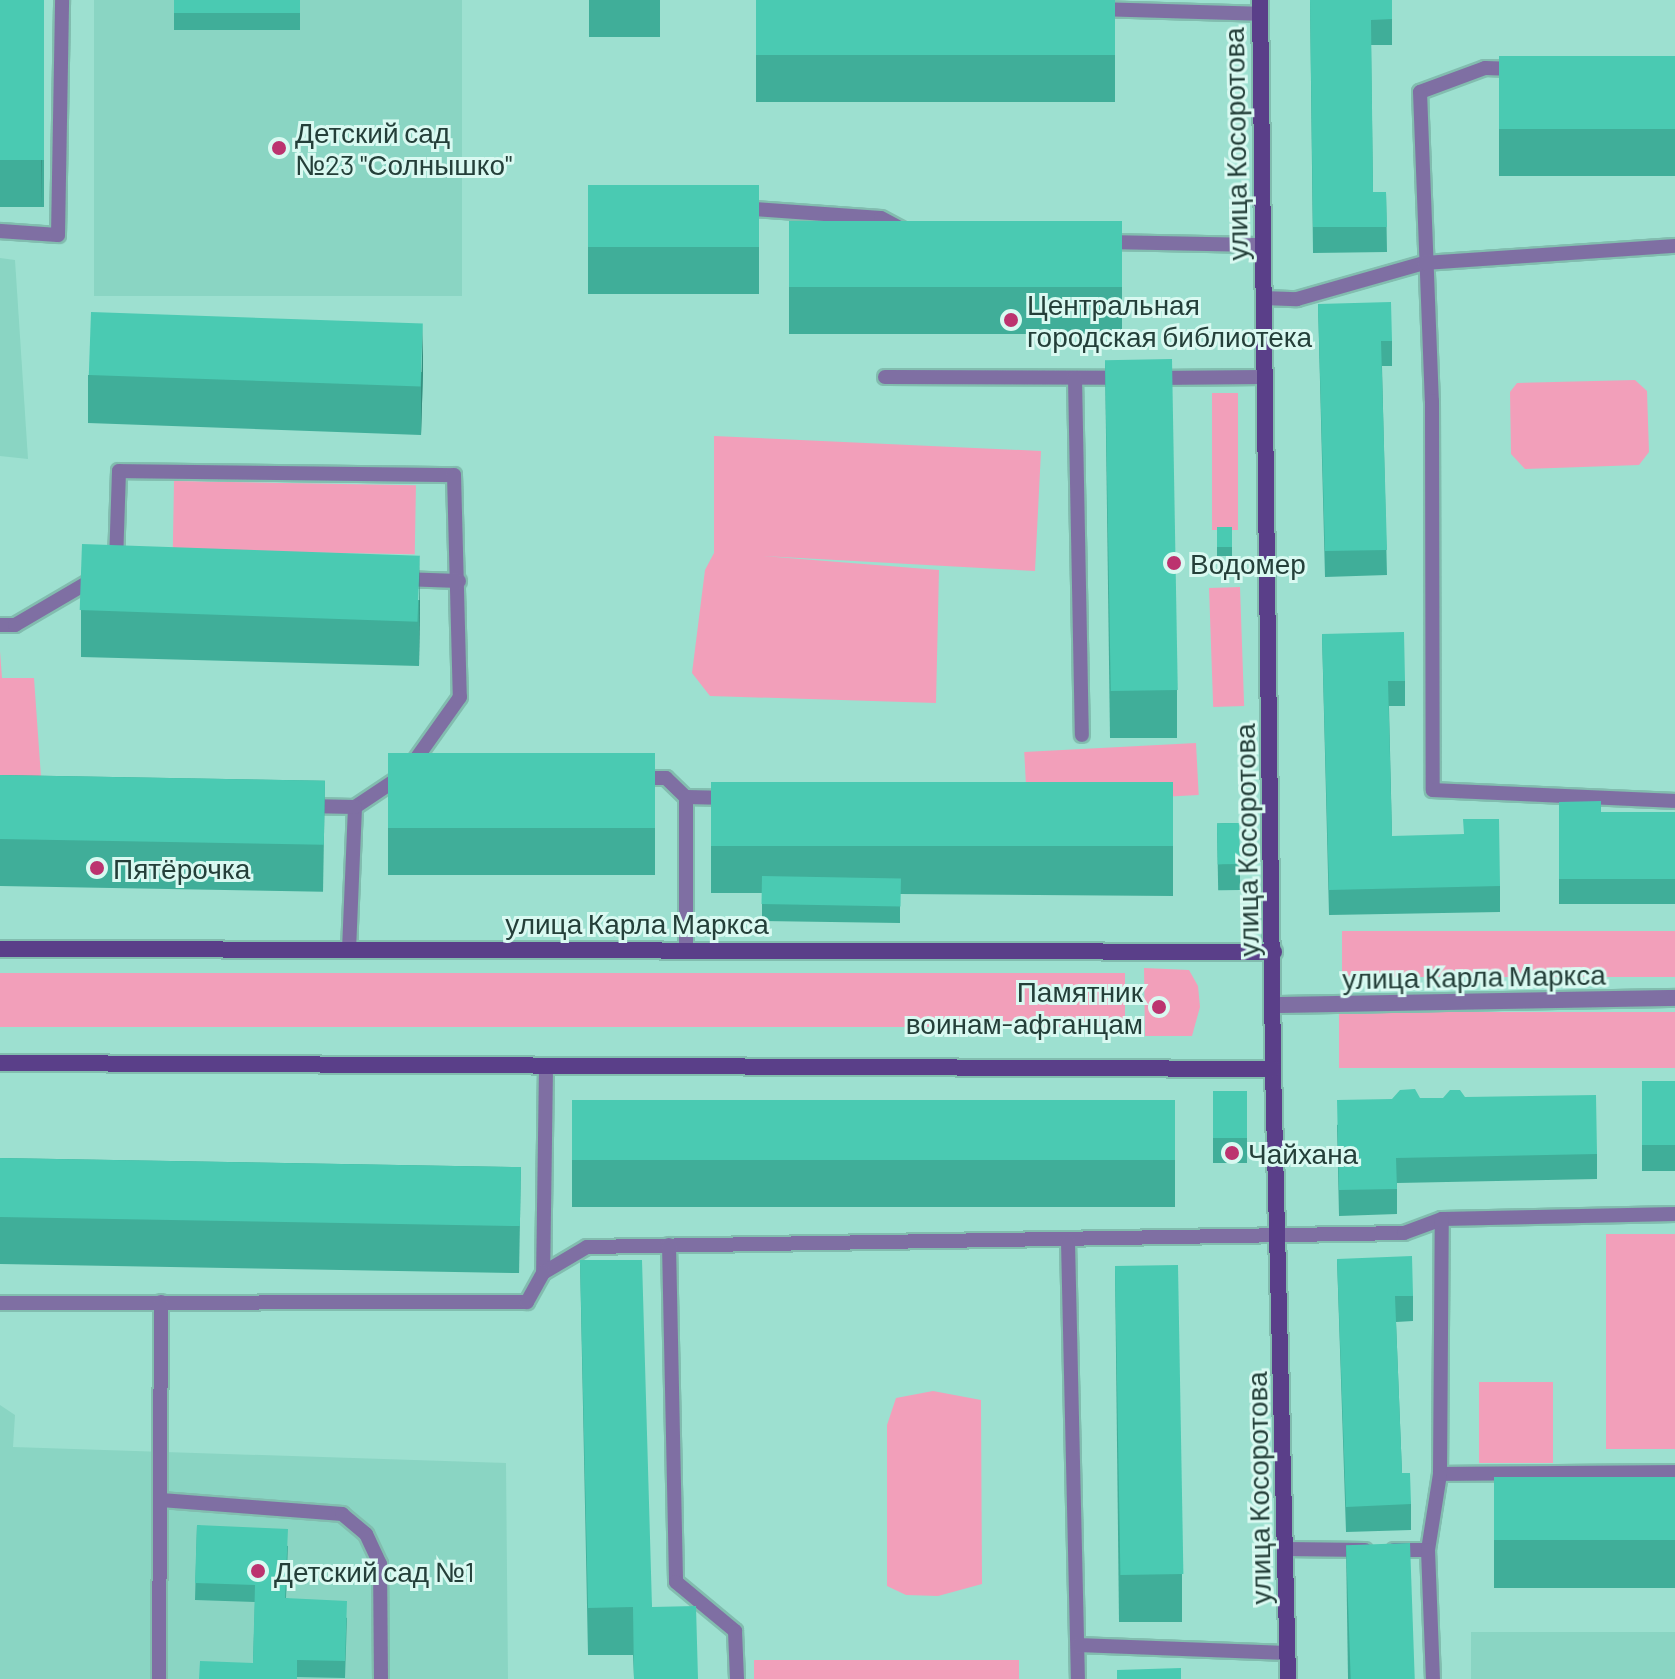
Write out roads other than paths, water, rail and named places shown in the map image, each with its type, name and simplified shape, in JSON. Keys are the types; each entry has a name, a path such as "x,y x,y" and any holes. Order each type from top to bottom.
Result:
{"street":[{"name":"улица Косоротова","path":"1260,7 1263,377 1274,952 1273,1069 1288,1679"},
{"name":"улица Карла Маркса","path":"0,949 1274,952"},
{"name":"улица Карла Маркса","path":"1274,1005 1675,998"},
{"path":"0,1063 1273,1069"}],"lane":[{"path":"0,231 58,235 62,0"},
{"path":"1076,8 1260,7"},
{"path":"1533,69 1485,68 1420,92 1424,263 1432,401 1433,790 1675,801"},
{"path":"728,208 881,218 922,239"},
{"path":"1080,242 1262,245"},
{"path":"1263,298 1297,299 1424,263 1675,246"},
{"path":"885,377 1263,377"},
{"path":"1075,378 1082,735"},
{"path":"116,566 119,471 454,475 460,697 413,774 355,807 291,806"},
{"path":"0,625 15,625 116,566 132,567"},
{"path":"381,578 459,581"},
{"path":"620,777 666,778 686,797 750,798"},
{"path":"686,797 686,949"},
{"path":"349,949 355,807"},
{"path":"0,1303 527,1302 543,1273 546,1067"},
{"path":"543,1273 587,1247 1068,1242 1404,1233 1442,1219 1675,1214"},
{"path":"1433,1679 1428,1550 1440,1474 1442,1219"},
{"path":"1068,1242 1078,1679"},
{"path":"669,1245 676,1582 735,1631 737,1679"},
{"path":"159,1679 161,1302"},
{"path":"1440,1474 1675,1472"},
{"path":"161,1500 342,1514 358,1528 380,1564 381,1679"},
{"path":"1285,1549 1428,1550"},
{"path":"1078,1645 1287,1653"}],"place":[{"name":"Детский сад №23 \"Солнышко\"","path":"279,148"},
{"name":"Центральная городская библиотека","path":"1011,320"},
{"name":"Водомер","path":"1174,563"},
{"name":"Пятёрочка","path":"97,868"},
{"name":"Памятник воинам-афганцам","path":"1159,1007"},
{"name":"Чайхана","path":"1232,1153"},
{"name":"Детский сад №1","path":"258,1571"}]}
